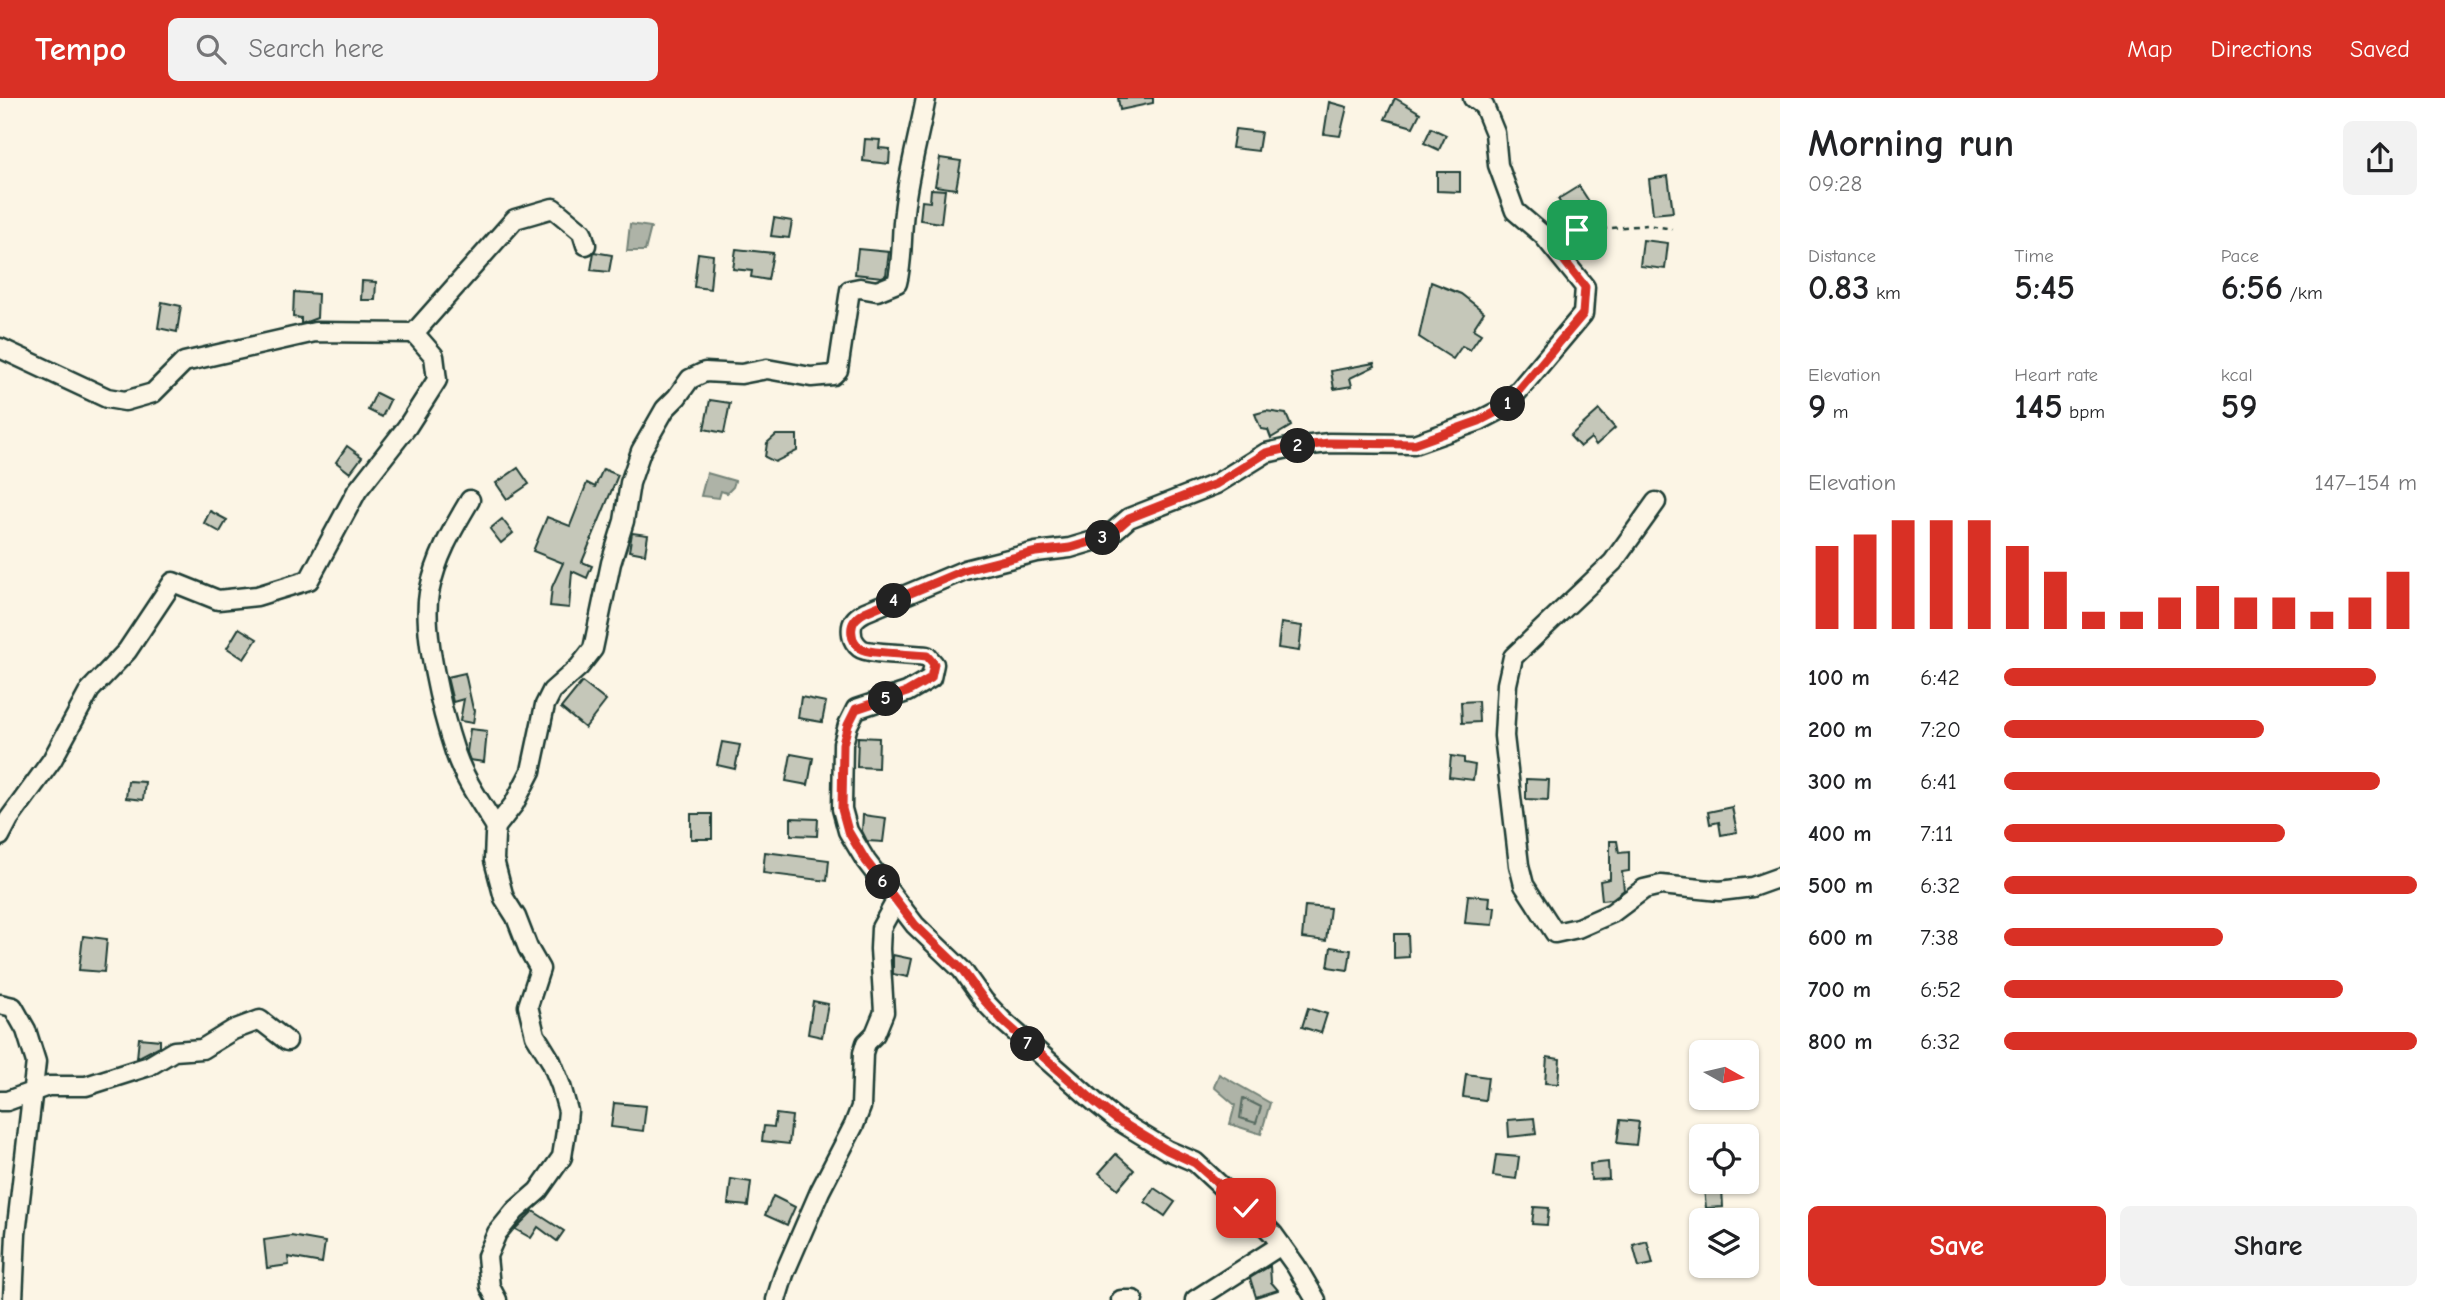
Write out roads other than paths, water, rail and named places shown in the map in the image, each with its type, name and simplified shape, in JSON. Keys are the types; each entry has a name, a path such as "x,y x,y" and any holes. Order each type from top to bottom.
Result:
{"street":[{"path":"497,1300 490,1287 487,1256 497,1233 515,1211 538,1191 562,1157 568,1111 551,1061 535,1035 528,1006 540,969 516,917 504,898 494,860 496,827 514,804 531,771 545,705 552,691 579,667 593,649 611,563 624,521 630,483 640,451 665,409 690,379 705,372 741,374 767,369 811,377 833,375 838,370 850,289 877,291 897,283 909,172 926,98"},
{"path":"1316,1300 1281,1245 1236,1196 1195,1163 1167,1150 1116,1119 1028,1044 984,1000 962,970 915,925 896,901 848,831 842,809 843,744 856,709 907,692 931,678 934,664 927,656 869,652 859,648 852,638 852,625 857,617 965,570 1036,552 1070,548 1107,537 1129,518 1216,484 1266,453 1329,443 1414,444 1479,421 1504,408 1583,314 1585,287 1543,235 1515,211 1498,165 1495,133 1484,106 1473,98"},
{"path":"414,333 515,219 553,208 582,232 586,245"},
{"path":"0,348 107,398 125,401 153,393 184,362 315,332 414,333 434,356 437,380 407,426 357,491 309,580 257,596 218,600 173,582 127,651 90,690 52,760 9,819 0,836"},
{"path":"470,500 446,539 429,593 427,617 433,662 455,753 474,793 496,827"},
{"path":"1656,502 1613,562 1513,657 1507,684 1504,736 1518,865 1524,885 1555,933 1578,928 1612,913 1644,889 1661,885 1720,891 1752,887 1780,877"},
{"path":"776,1300 820,1191 861,1107 863,1053 884,1012 881,928 896,901"},
{"path":"0,1004 13,1007 26,1030 36,1062 16,1234 13,1300"},
{"path":"0,1101 48,1086 86,1086 149,1066 174,1051 202,1048 233,1030 260,1020 287,1041"},
{"path":"1195,1300 1281,1245"},
{"path":"1121,1300 1133,1300"}],"water":[{"path":"630,224 651,227 645,251 627,251"},
{"path":"707,473 735,481 733,487 727,493 721,491 719,498 701,496"},
{"path":"1219,1074 1270,1103 1261,1134 1230,1124 1235,1105 1214,1087"}]}
